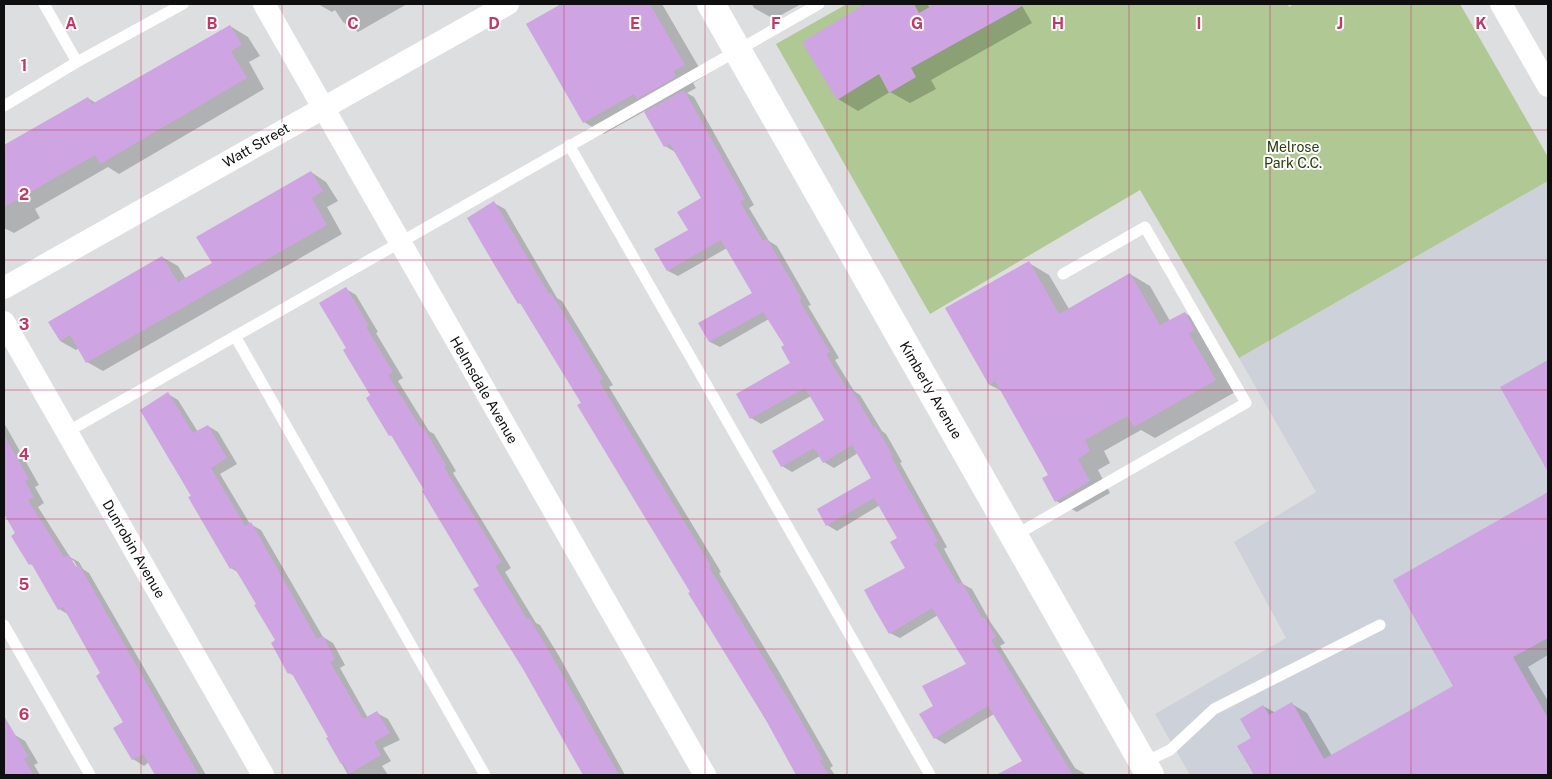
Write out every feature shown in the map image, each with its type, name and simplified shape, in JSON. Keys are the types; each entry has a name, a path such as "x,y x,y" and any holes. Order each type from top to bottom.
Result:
{"street":[{"name":"Helmsdale Avenue","path":"264,4 706,775"},
{"name":"Watt Street","path":"4,288 508,4"},
{"name":"Kimberly Avenue","path":"712,4 1147,769"},
{"path":"1501,4 1548,86"},
{"name":"Dunrobin Avenue","path":"4,322 263,775"}],"lane":[{"path":"44,4 77,62"},
{"path":"4,106 77,62 183,4"},
{"path":"67,432 820,4"},
{"path":"569,145 930,775"},
{"path":"1014,536 1246,403 1145,227 1062,274"},
{"path":"235,336 485,775"},
{"path":"4,625 90,775"},
{"path":"1147,769 1214,709 1380,625"}],"shaded area":[{"path":"1548,181 1548,775 1190,775 1155,714 1286,638 1234,542 1316,492 1239,358"}],"green space":[{"name":"Melrose Park C.C.","path":"847,4 1288,4 1289,7 1294,4 1460,4 1548,157 1548,181 1239,358 1140,190 930,314 776,44"}],"building":[{"path":"561,4 650,4 685,65 673,71 676,77 637,99 634,94 583,123 526,24"},
{"path":"865,4 914,4 919,13 935,4 1026,4 911,68 916,77 889,93 879,74 837,100 802,42"},
{"path":"230,25 242,45 231,51 247,78 100,164 95,155 4,207 4,145 88,97 92,104"},
{"path":"684,90 745,199 740,202 763,241 767,239 802,299 799,300 830,352 826,354 847,389 850,387 874,428 876,427 938,541 934,544 958,584 962,582 982,618 984,617 996,637 991,640 1073,775 996,775 1022,761 988,706 934,739 919,714 933,706 922,686 966,664 932,608 889,634 875,610 864,590 905,568 890,542 897,538 874,498 826,526 817,509 871,478 852,445 823,463 814,448 781,467 772,451 824,420 805,388 750,419 736,394 790,363 781,347 784,345 763,312 709,342 698,323 752,293 721,240 667,271 654,249 688,230 677,212 701,198 670,144 664,147 644,112"},
{"path":"311,171 323,191 312,198 327,225 86,363 70,335 60,341 48,322 162,256 178,282 212,263 196,237"},
{"path":"494,201 549,294 551,293 603,379 599,381 711,566 709,567 799,717 823,760 820,761 829,775 796,775 767,722 577,405 581,403 520,303 518,304 495,266 467,218"},
{"path":"1029,261 1059,314 1130,273 1160,325 1185,312 1195,330 1189,333 1216,380 1134,427 1127,416 1085,440 1090,451 1078,459 1090,481 1055,502 1042,478 1048,475 995,381 989,385 945,308"},
{"path":"346,287 369,326 366,327 393,372 388,375 446,465 444,467 502,562 495,566 527,619 529,618 548,649 619,775 583,775 523,669 473,589 479,586 422,491 424,490 366,398 370,395 343,350 346,348 319,303"},
{"path":"1548,360 1548,472 1500,387"},
{"path":"168,392 193,433 208,425 227,458 211,468 245,526 251,522 317,639 323,636 335,659 330,662 363,719 377,711 390,733 374,742 381,755 349,774 326,738 328,737 291,672 288,674 271,643 275,640 254,605 256,604 234,567 230,569 188,497 191,496 140,410"},
{"path":"4,435 29,479 25,481 34,497 28,500 64,557 69,555 76,567 79,565 199,775 155,775 143,754 132,760 113,728 123,722 96,676 100,673 63,607 58,610 31,563 29,565 11,536 15,533 4,514"},
{"path":"1548,492 1548,638 1513,657 1548,718 1548,775 1254,775 1237,746 1251,738 1240,719 1263,705 1269,715 1292,702 1324,759 1453,686 1393,580"},
{"path":"4,716 28,756 24,759 34,775 4,775"}]}
